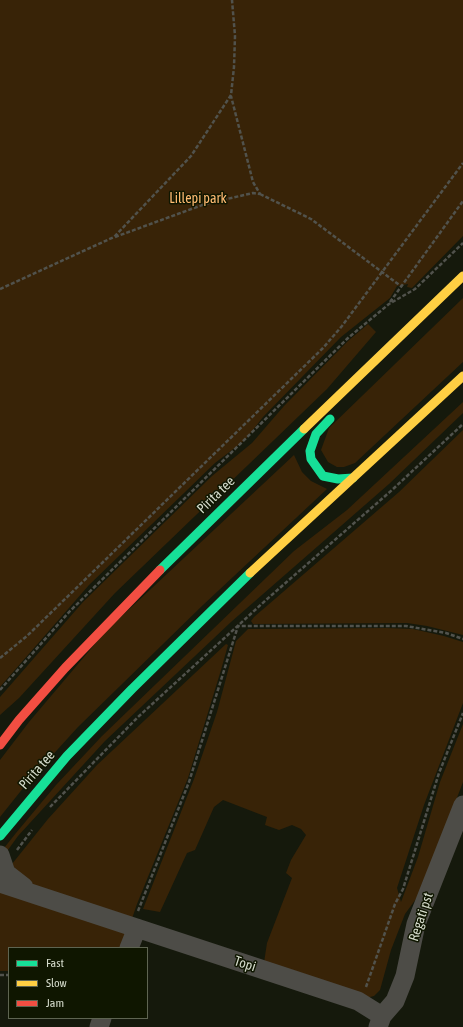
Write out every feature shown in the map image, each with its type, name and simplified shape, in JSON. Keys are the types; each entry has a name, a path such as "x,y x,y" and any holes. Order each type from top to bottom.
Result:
{"main road":[{"name":"Pirita tee","path":"0,745 19,720 65,668 162,568 463,276"},
{"name":"Pirita tee","path":"0,836 67,756 132,688 242,581 463,376"},
{"path":"349,400 354,382"},
{"path":"338,411 316,434 310,451 311,459 315,467 323,476 338,479 353,478"}],"street":[{"name":"Regati pst","path":"380,1022 395,1001 405,976 416,924 463,806"},
{"name":"Topi","path":"1,869 33,894 105,918 136,923 358,1001 380,1022"},
{"path":"129,947 136,923"}],"path":[{"path":"232,0 235,36 231,95 252,182 260,194"},
{"path":"114,237 191,156 231,95"},
{"path":"0,658 33,630 298,374 342,326 463,163"},
{"path":"0,289 114,237 205,204 253,193 260,194 311,219 402,287"},
{"path":"0,690 70,611 348,338 388,304 402,287 463,201"},
{"path":"388,304 415,289 463,243"},
{"path":"46,812 138,717 238,626 392,490 463,424"},
{"path":"238,626 406,626 446,633 463,639"},
{"path":"136,923 189,782 238,626"},
{"path":"358,1001 370,979 395,904 403,890 439,773 463,713"},
{"path":"1,869 33,828"}],"green space":[{"name":"Lillepi park","path":"0,0 463,0 463,236 412,288 407,287 408,284 397,286 390,298 341,337 263,417 245,440 215,463 89,585 0,687"},
{"path":"463,298 463,362 355,463 344,467 337,467 328,462 321,450 329,428"},
{"path":"368,324 376,332 327,389 115,593 19,698 0,715 0,697 83,602 212,476 252,443 284,406 348,341"},
{"path":"463,402 463,413 389,484 231,622 105,741 18,836 0,861 0,853 16,833 56,785 102,736 294,551 347,510"},
{"path":"463,430 463,635 427,626 407,623 253,624 251,621 254,617 399,492"},
{"path":"294,455 302,472 311,481 327,489 203,605 78,727 28,782 0,817 0,760 29,722 106,631"},
{"path":"248,629 413,629 463,642 463,703 424,805 397,888 401,902 418,857 440,782 463,724 463,782 421,892 405,914 391,950 380,990 374,996 362,999 263,969 267,943 292,878 286,873 291,860 306,835 301,829 292,825 279,830 265,825 267,817 223,800 214,807 195,850 187,853 160,912 143,909 194,779 217,712 236,641"},
{"path":"226,644 228,645 188,778 137,904 122,947 8,947 8,971 0,971 0,882 12,864 48,819 97,765"}],"traffic: fast":[{"path":"330,419 316,434 310,451 311,459 323,476 338,479 353,478"},
{"path":"160,570 304,429"},
{"path":"0,836 67,756 132,689 250,573"}],"traffic: slow":[{"path":"304,429 463,276"},
{"path":"250,573 463,376"}],"traffic: jam":[{"path":"0,745 19,720 65,668 160,570"}]}
